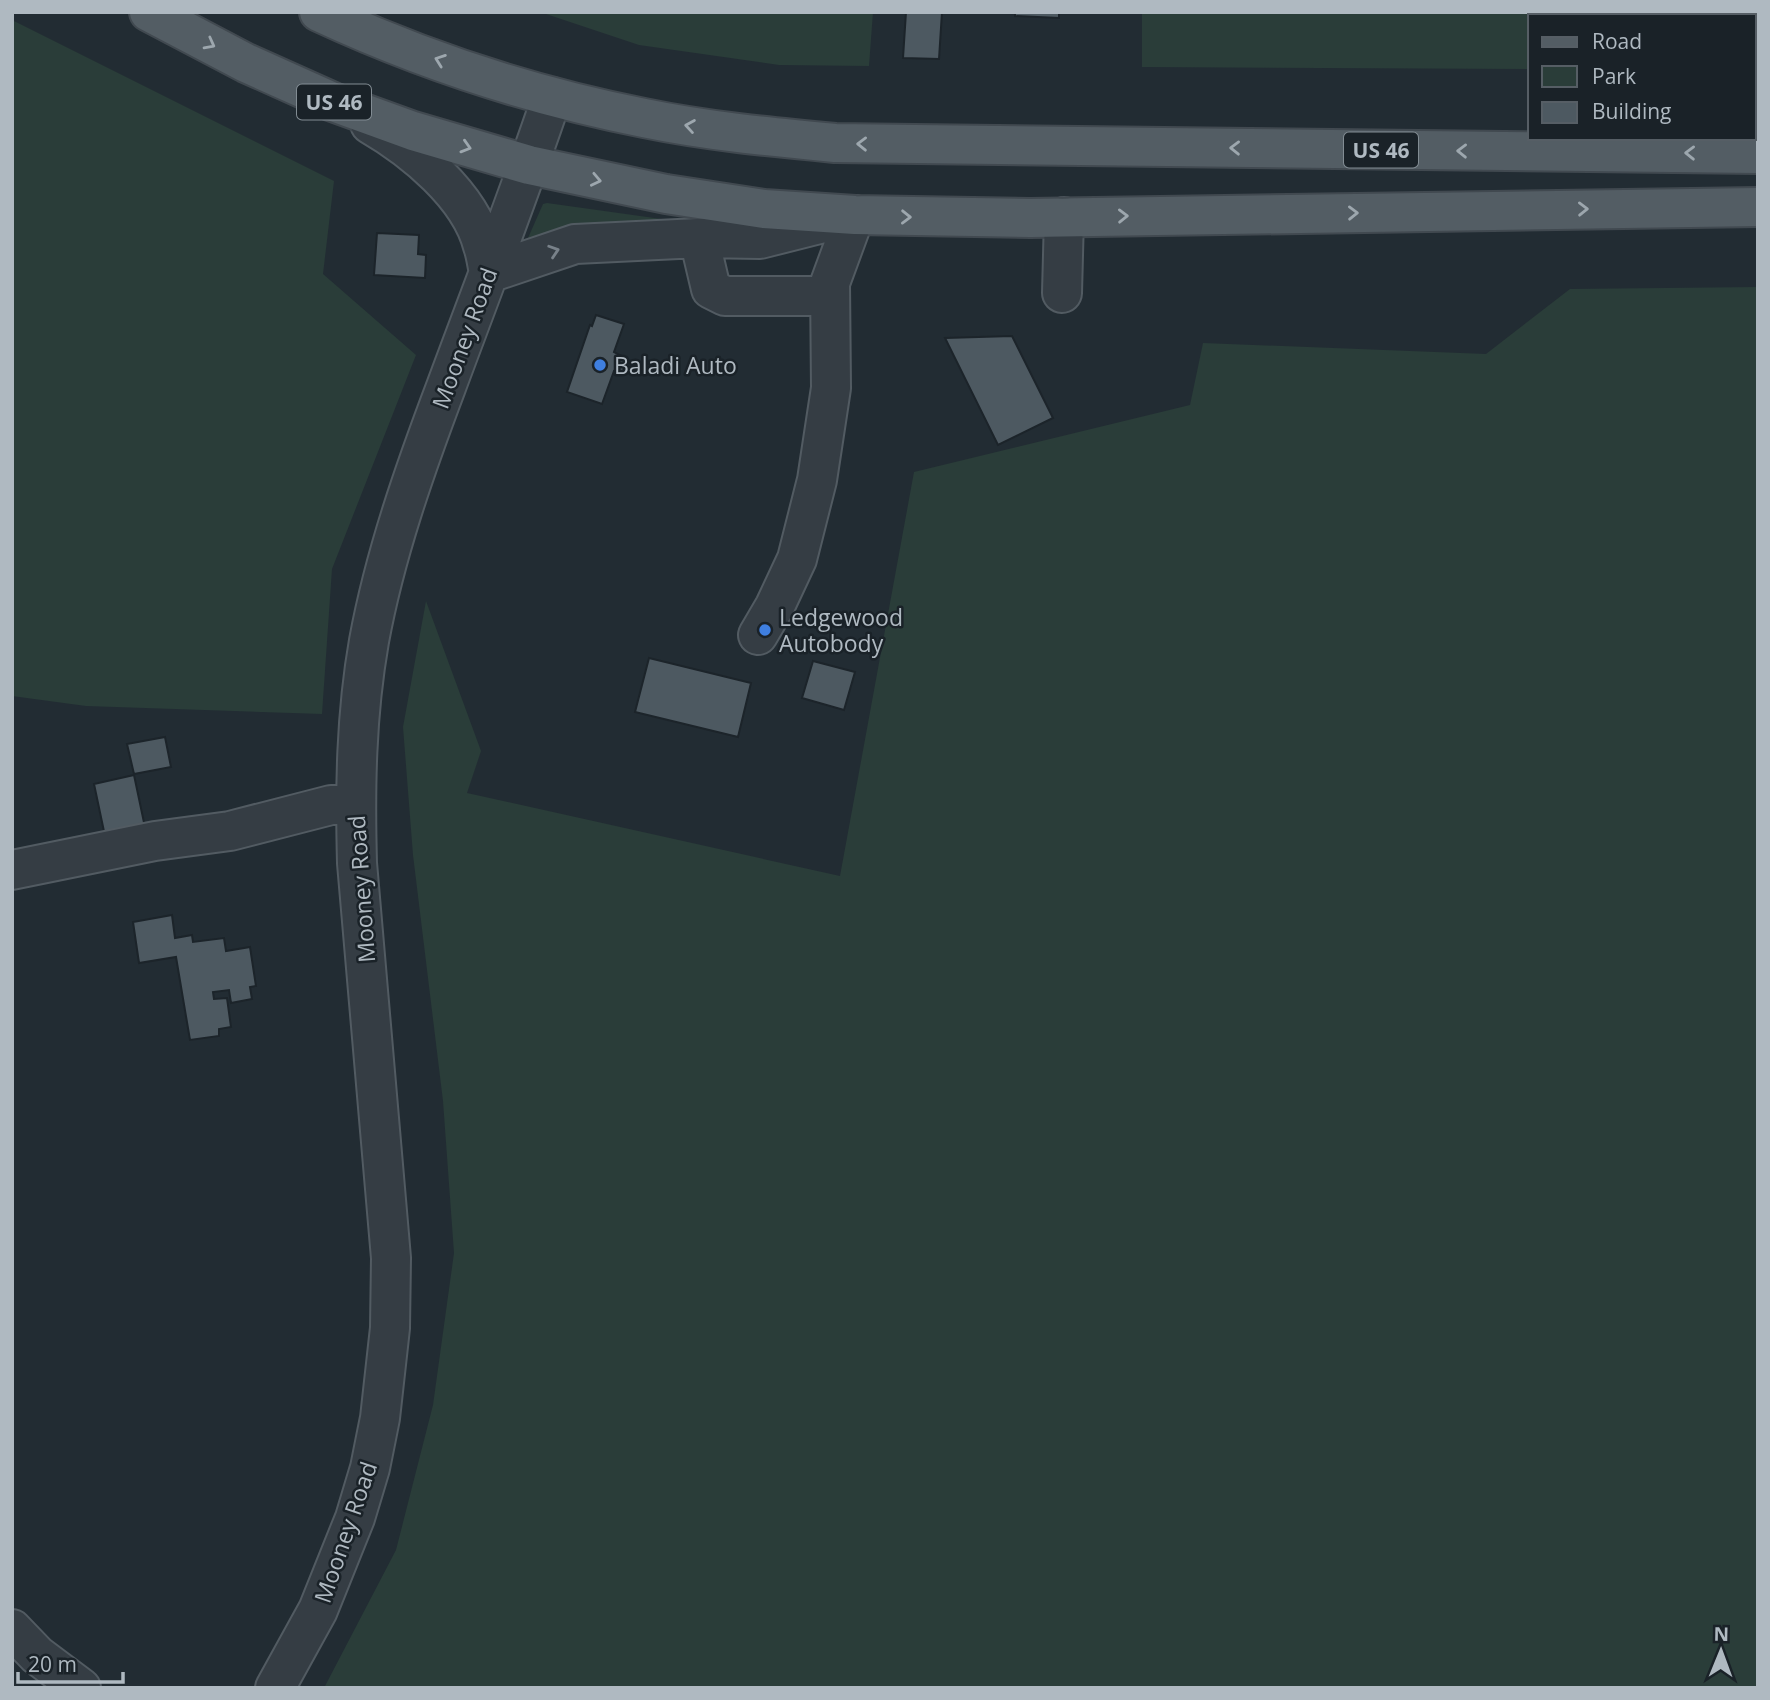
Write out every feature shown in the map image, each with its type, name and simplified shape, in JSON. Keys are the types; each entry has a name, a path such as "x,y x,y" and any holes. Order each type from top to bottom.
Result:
{"main road":[{"name":"US 46","path":"149,12 246,63 333,102 413,131 529,165 606,183 764,209 855,215 1064,217 1758,207"},
{"name":"US 46","path":"319,12 355,29 464,69 551,97 645,118 737,134 835,143 1758,154"}],"street":[{"name":"Mooney Road","path":"275,1688 318,1610 355,1518 370,1468 380,1418 390,1328 391,1258 357,863 355,805 358,719 369,641 388,562 428,437 529,165 551,97"},
{"path":"333,102 414,152 439,176 472,222 483,243 489,272 575,244 699,238 760,239 855,215"},
{"path":"758,635 797,559 817,480 831,388 830,283 855,215"},
{"path":"1062,293 1064,217"},
{"path":"699,238 711,289 725,296 830,296"},
{"path":"12,870 155,841 230,831 331,805 355,805"},
{"path":"12,1629 37,1656 81,1688"}],"green space":[{"path":"540,12 873,12 869,66 779,65 639,45"},
{"path":"1142,12 1758,12 1758,71 1756,14 1528,14 1528,69 1142,67"},
{"path":"12,20 334,181 323,274 416,355 332,569 322,714 86,706 12,696"},
{"path":"543,204 683,222 549,233 528,238"},
{"path":"1758,287 1758,1688 324,1688 396,1550 433,1405 454,1253 443,1101 413,855 403,727 426,601 481,751 467,793 840,876 914,472 1190,405 1203,343 1486,354 1570,289"}],"building":[{"path":"906,12 942,12 939,59 903,58"},
{"path":"1015,12 1059,12 1059,18 1015,16"},
{"path":"377,233 419,235 418,254 426,255 425,278 374,275"},
{"name":"Baladi Auto","path":"596,315 624,324 614,352 627,359 622,374 614,371 602,404 567,392"},
{"path":"1012,336 1053,418 998,445 945,338"},
{"path":"649,658 751,683 738,737 635,712"},
{"path":"813,661 855,672 844,710 802,698"},
{"path":"165,737 171,767 134,774 127,744"},
{"path":"134,775 146,832 106,841 94,784"},
{"path":"172,915 175,938 192,935 193,942 224,938 226,951 250,947 256,986 250,987 252,999 231,1003 229,990 213,992 214,999 227,998 231,1027 219,1029 219,1036 190,1040 176,957 139,963 133,922"}],"place":[{"name":"Baladi Auto","path":"600,365"},
{"name":"Ledgewood Autobody","path":"765,630"}]}
